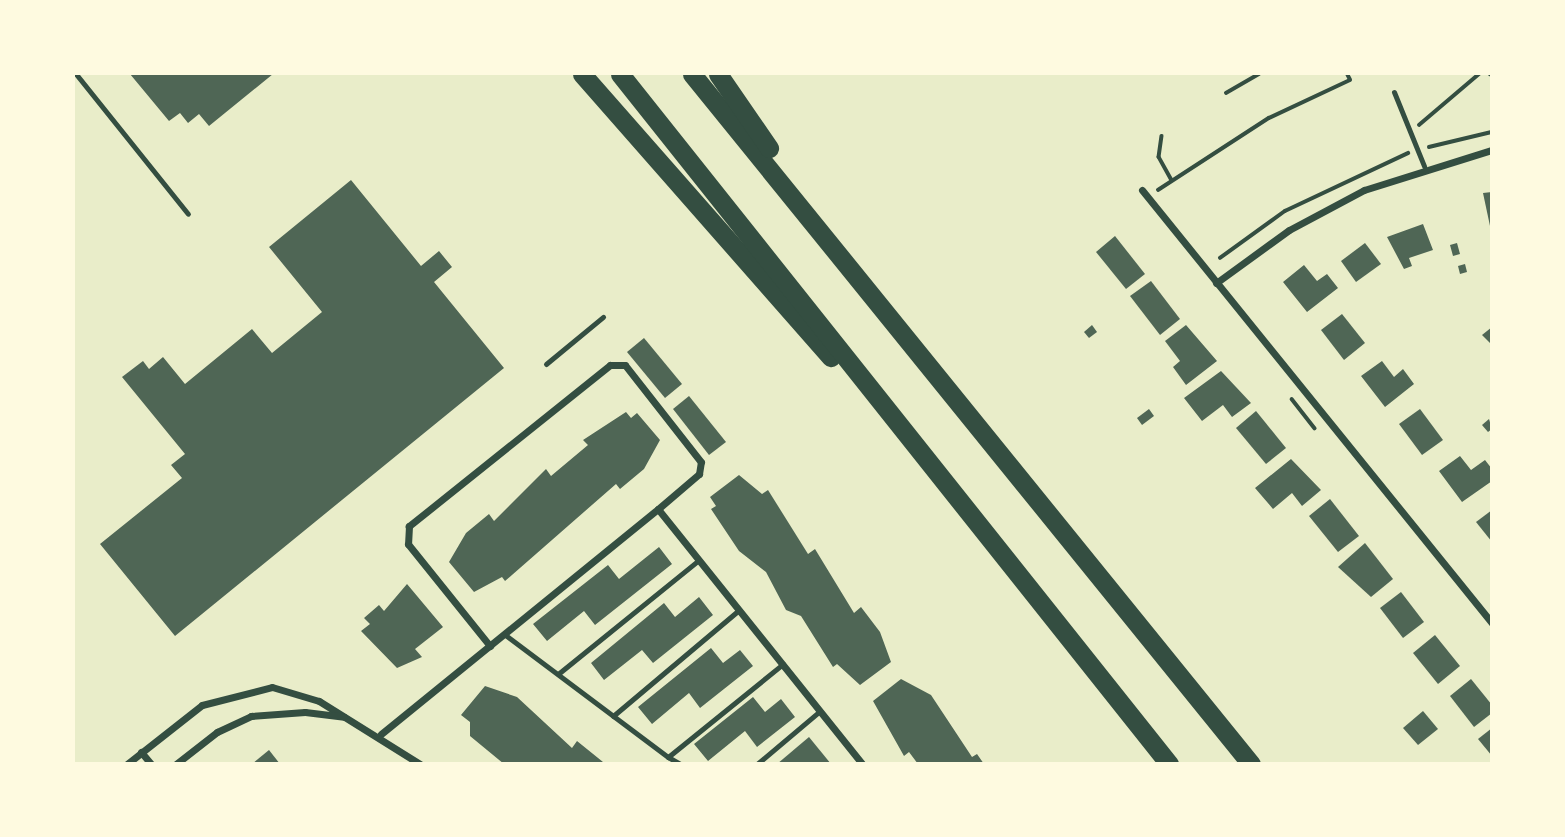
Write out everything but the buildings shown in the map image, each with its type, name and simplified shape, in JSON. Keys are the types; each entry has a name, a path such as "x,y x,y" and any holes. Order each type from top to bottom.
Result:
{"highway":[{"path":"582,74 922,456"},
{"path":"620,74 1169,764"},
{"path":"692,74 829,236 1251,764"},
{"path":"718,74 829,236"}],"street":[{"path":"1216,283 1318,213 1424,166 1492,150"},
{"path":"1142,190 1492,623"},
{"path":"381,734 658,509 699,474 701,462 625,365 610,365 410,526 408,544 489,646"},
{"path":"658,509 861,763"},
{"path":"127,764 202,705 249,688 290,690 381,734 420,764"},
{"path":"176,764 217,732 251,716 305,712 348,718"},
{"path":"141,752 151,764"}],"lane":[{"path":"76,74 188,214"},
{"path":"1394,92 1424,166"},
{"path":"546,364 603,317"},
{"path":"558,674 699,560"},
{"path":"613,716 739,610"},
{"path":"504,634 680,764"},
{"path":"668,757 783,664"},
{"path":"757,764 820,711"}],"path":[{"path":"1226,93 1259,74"},
{"path":"1148,198 1269,118 1350,80 1347,74"},
{"path":"1419,126 1479,74"},
{"path":"1220,258 1321,191 1418,150 1492,132"},
{"path":"1162,136 1159,157 1172,180"}]}
